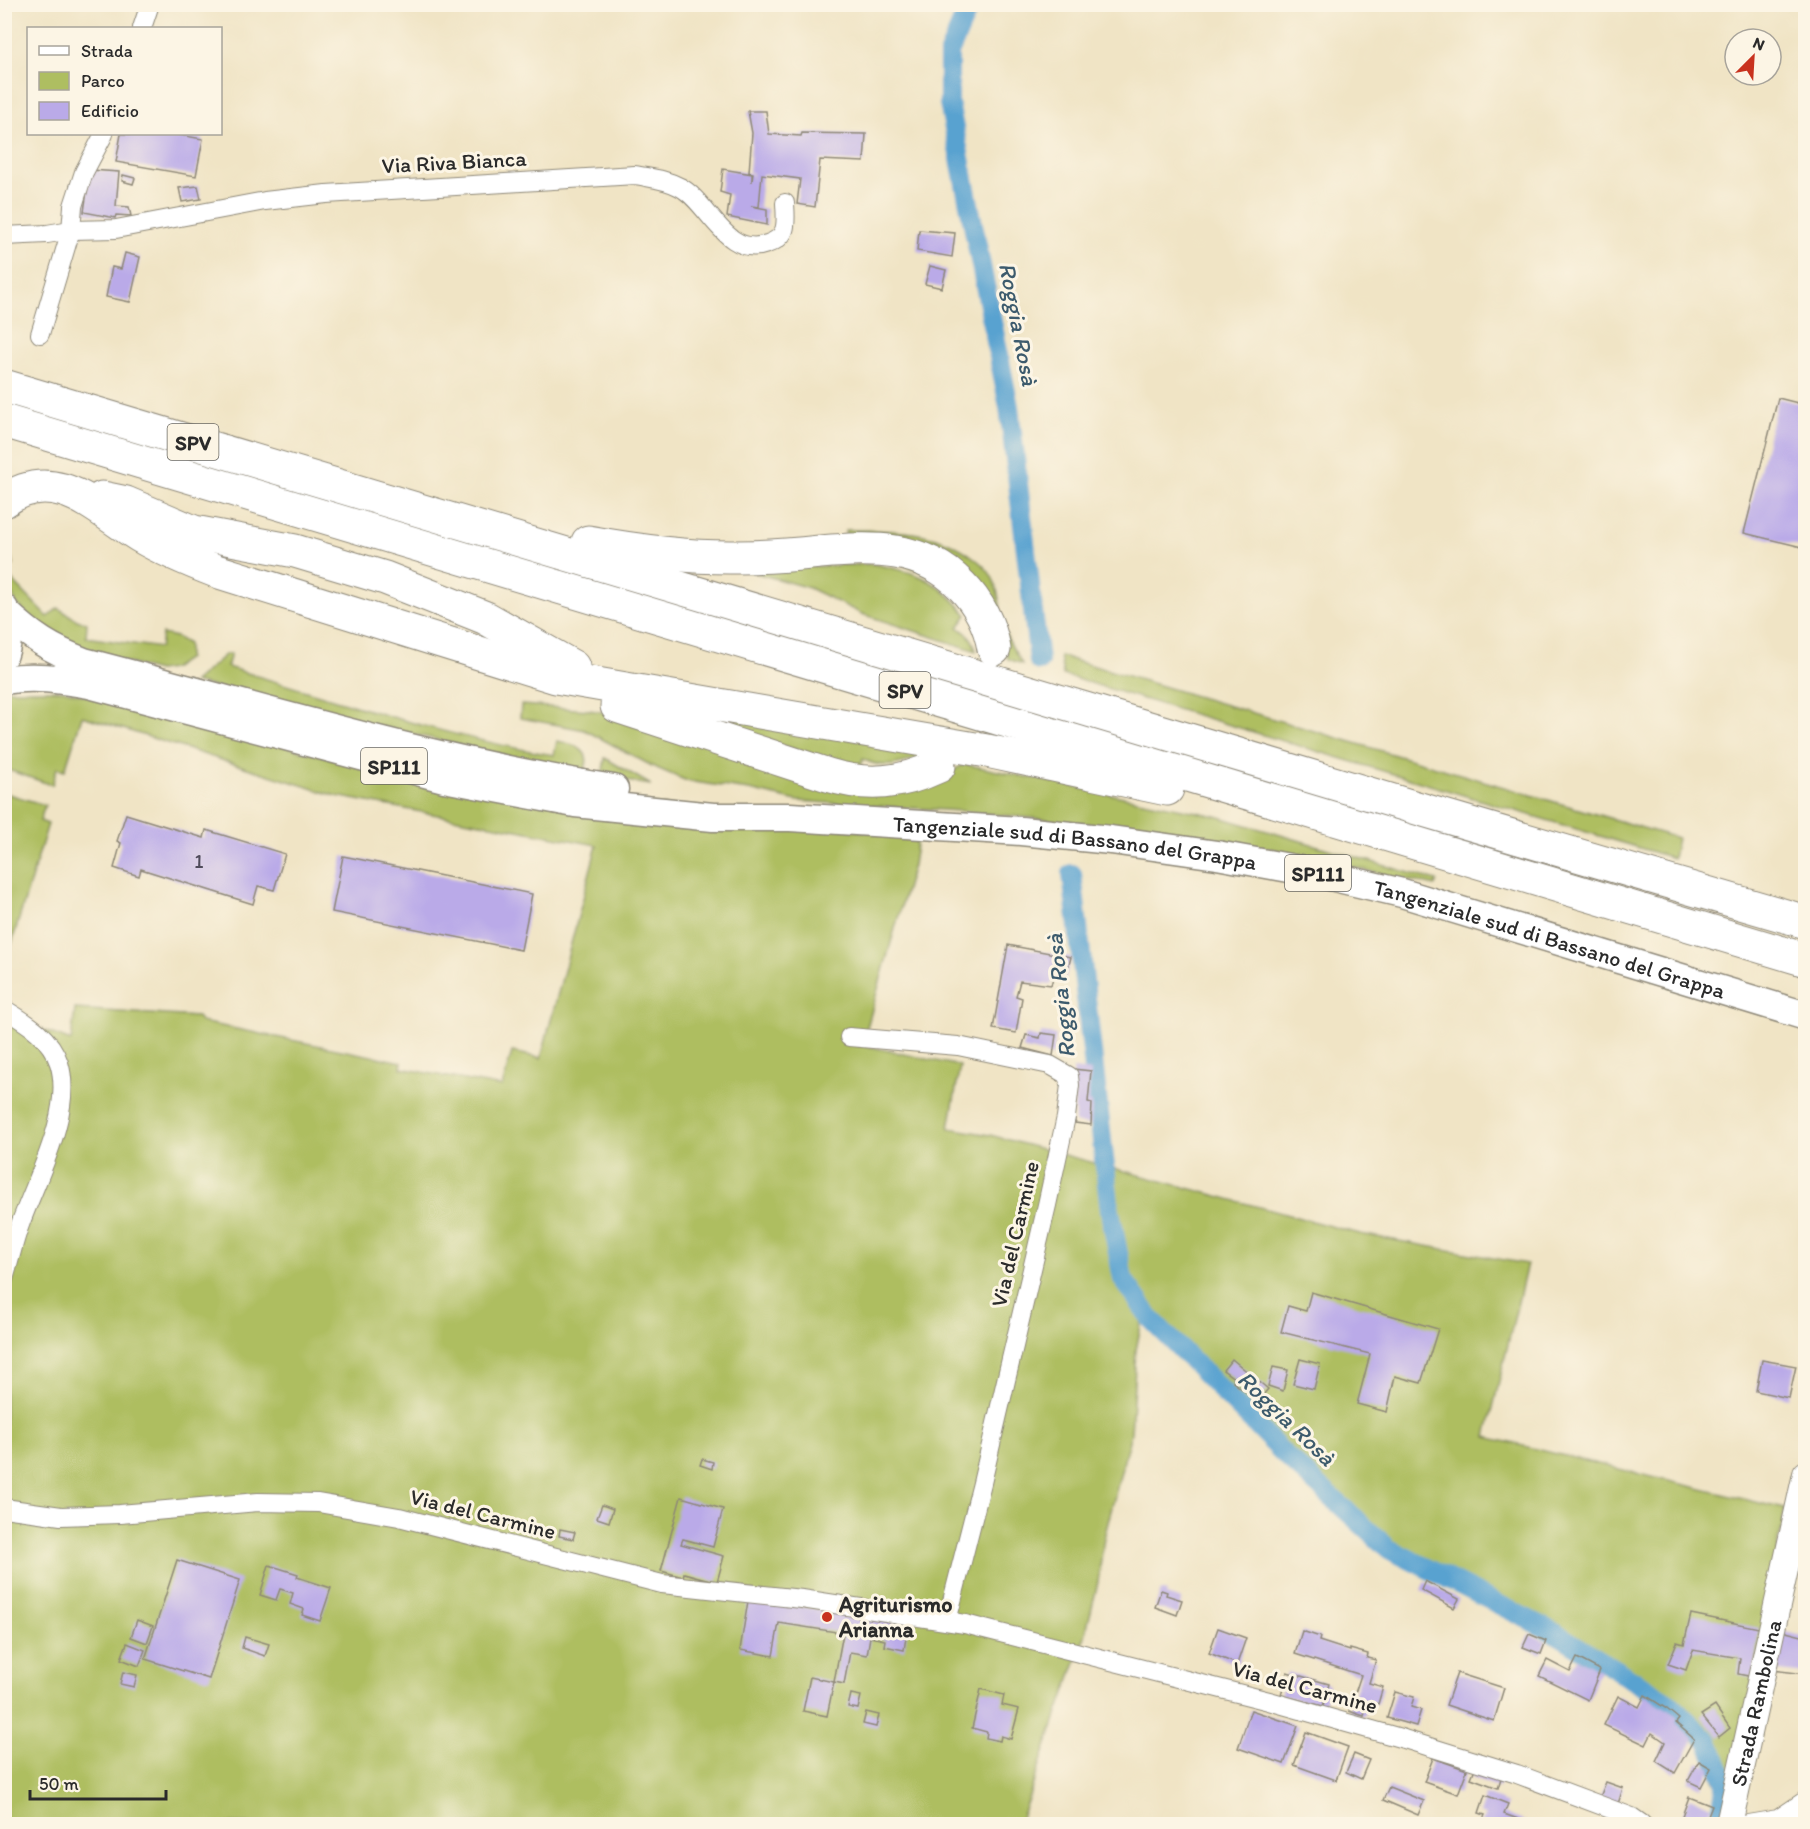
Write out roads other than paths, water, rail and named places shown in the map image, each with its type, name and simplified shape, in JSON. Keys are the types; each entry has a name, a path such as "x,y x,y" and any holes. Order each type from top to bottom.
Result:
{"highway":[{"name":"SPV","path":"4,386 1806,922"},
{"name":"SPV","path":"4,421 1806,960"},
{"path":"4,501 24,490 57,489 126,503 194,532 295,551 385,578 486,618 604,685"},
{"path":"71,493 93,503 147,540 216,571 556,677 1008,755 1205,798 1374,846 1806,976"},
{"path":"382,499 429,497 568,538 670,555 759,557 869,549 893,550 910,554 943,569 969,593 987,623 994,649"},
{"path":"556,677 600,700 844,779 886,783 910,779 939,766"}],"main road":[{"name":"Tangenziale sud di Bassano del Grappa","path":"4,654 8,643 5,610"},
{"name":"Tangenziale sud di Bassano del Grappa","path":"5,610 21,627 46,646 84,662 418,751 520,774 790,817"},
{"name":"Tangenziale sud di Bassano del Grappa","path":"4,680 49,678 88,684 411,770 530,796 603,807 689,815 744,818 790,817 1021,831 1111,840 1217,855 1317,873 1402,893 1806,1016"}],"street":[{"path":"142,27 150,4"},
{"path":"40,334 71,230 73,206 84,172 103,135"},
{"name":"Via Riva Bianca","path":"4,236 47,234 71,230 116,230 265,201 326,194 635,175 660,179 680,187 697,201 723,233 741,244 761,246 777,241 784,232 785,203"},
{"path":"4,1010 41,1033 59,1063 63,1097 52,1139 20,1225 4,1279"},
{"name":"Via del Carmine","path":"849,1037 958,1046 1050,1065 1069,1076 1066,1117 1047,1205 947,1621"},
{"name":"Strada Rambolina","path":"1729,1824 1797,1561 1806,1474"},
{"name":"Via del Carmine","path":"4,1508 61,1515 120,1514 258,1502 318,1503 399,1517 662,1584 802,1599 947,1621 1269,1701 1404,1739 1517,1774 1632,1817 1642,1824"},
{"path":"1748,1824 1782,1822 1806,1800"}],"waterway":[{"name":"Roggia Rosà","path":"974,4 967,11 949,53 949,103 1009,407 1039,661"},
{"name":"Roggia Rosà","path":"1072,874 1110,1211 1123,1279 1151,1319 1291,1461 1389,1549 1557,1634 1667,1701 1708,1741 1726,1783 1722,1808"}],"place":[{"name":"Agriturismo Arianna","path":"827,1617"}]}
